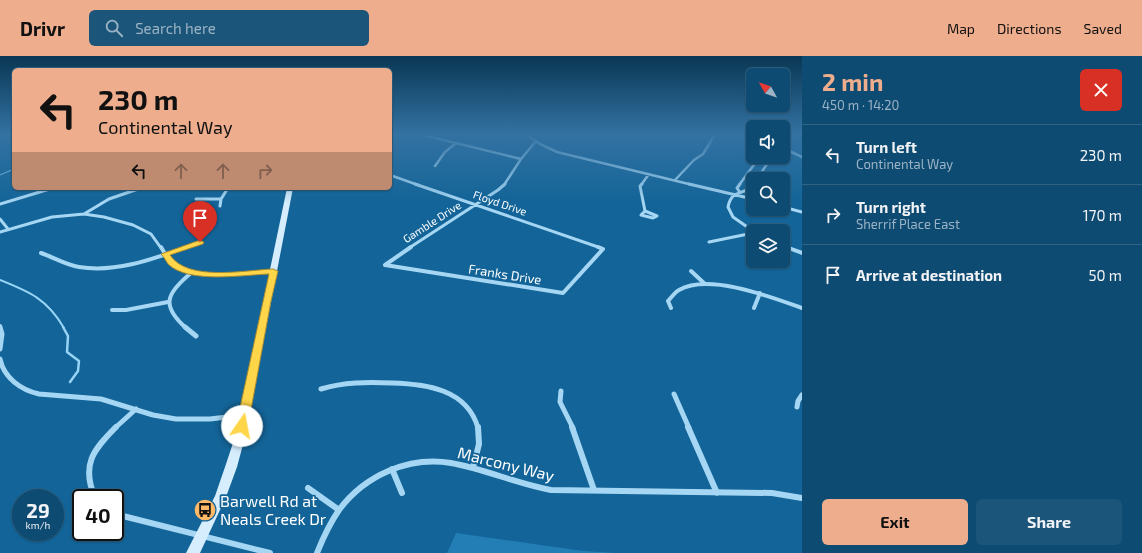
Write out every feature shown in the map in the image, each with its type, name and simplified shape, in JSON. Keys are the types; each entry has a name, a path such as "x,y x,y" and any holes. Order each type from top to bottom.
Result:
{"street":[{"path":"435,166 441,157"},
{"path":"510,157 521,160"},
{"name":"Gamble Drive","path":"385,265 503,186 523,157"},
{"path":"579,157 746,197"},
{"path":"675,180 698,157"},
{"path":"749,172 756,162 766,164 761,172"},
{"path":"645,211 657,216 653,218 642,216 645,211 640,186 649,174"},
{"name":"Floyd Drive","path":"392,176 603,249"},
{"path":"739,191 737,188 746,176"},
{"path":"0,204 44,190"},
{"path":"84,214 109,199 135,190"},
{"path":"220,206 221,199 227,190"},
{"path":"193,553 203,535 233,464 290,190"},
{"path":"746,190 739,191 728,203 729,211 738,222 746,227"},
{"path":"196,199 221,199"},
{"path":"790,209 802,212"},
{"path":"0,232 52,217 84,214 104,217 144,230 151,234 172,263 191,273 214,275 273,271"},
{"path":"0,219 8,229"},
{"path":"709,242 746,234"},
{"path":"41,253 70,265 94,268 125,265 165,254 200,242"},
{"name":"Franks Drive","path":"385,265 563,293 603,249"},
{"path":"790,249 802,253"},
{"path":"691,271 704,284"},
{"path":"191,273 172,290 168,302 171,314 196,336"},
{"path":"671,308 668,301 671,295 684,288 704,284 729,286 760,293 802,308"},
{"path":"754,308 760,293"},
{"path":"112,310 126,310 168,302"},
{"path":"0,326 2,334 0,349"},
{"path":"0,359 3,369 15,384 32,393 99,398 116,402 136,410 172,419 194,421 244,415"},
{"path":"321,389 334,384 347,383 421,384 432,386 448,392 470,411 478,427 479,444 474,468"},
{"path":"561,391 560,402 575,433 594,490"},
{"path":"674,394 717,492"},
{"path":"797,407 798,401 802,395"},
{"path":"90,489 87,483 89,468 94,453 102,442 136,410"},
{"name":"Marcony Way","path":"317,553 325,534 339,510 362,487 392,470 414,463 450,463 474,468 534,487 552,490 772,493 802,498"},
{"path":"392,470 402,492"},
{"path":"308,488 339,510"},
{"path":"124,516 270,553"}],"shaded area":[{"path":"456,533 583,551 617,553 447,553"}],"waterway":[{"path":"0,175 12,170"},
{"path":"0,280 20,288 44,303 58,318 64,328"},
{"path":"63,327 68,336 67,352 79,361 78,371 70,382"}],"place":[{"name":"Barwell Rd at Neals Creek Dr","path":"205,510"}],"route":[{"path":"200,242 165,254 176,266 191,273 214,275 273,271 242,426"}]}
